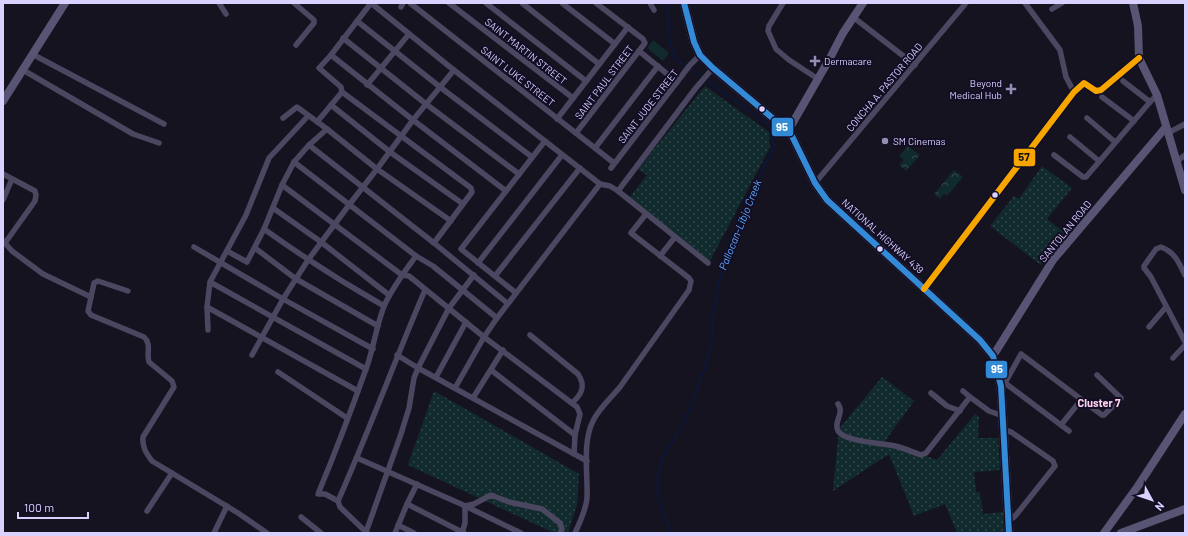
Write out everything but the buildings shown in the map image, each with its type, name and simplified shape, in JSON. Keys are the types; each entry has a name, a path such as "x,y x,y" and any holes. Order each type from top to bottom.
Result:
{"main road":[{"name":"NATIONAL HIGHWAY 439","path":"684,3 694,42 700,55 713,68 788,131 797,144 815,183 827,200 980,340 993,356 1003,384 1003,416 1009,533"}],"street":[{"path":"3,101 65,3"},
{"path":"219,3 226,14"},
{"path":"294,3 314,20 314,23 296,45"},
{"path":"434,243 472,192 471,188 342,92 341,86 319,68 331,55 371,3 562,155 600,184 610,186 618,191 708,263"},
{"name":"SAINT LUKE STREET","path":"410,3 595,148 612,166"},
{"name":"SAINT MARTIN STREET","path":"449,3 573,98"},
{"path":"486,3 586,81"},
{"path":"522,3 600,64"},
{"path":"562,3 615,44"},
{"path":"557,118 628,27 596,3"},
{"path":"650,3 654,10"},
{"path":"783,3 769,26 768,31 776,49 789,60 818,78"},
{"path":"788,131 843,33 863,3"},
{"name":"CONCHA A. PASTOR ROAD","path":"815,183 966,3"},
{"path":"1025,3 1060,50 1066,77 1074,92"},
{"path":"1052,9 1062,3"},
{"path":"1133,3 1138,26 1139,58 1157,95 1185,190"},
{"path":"853,17 914,65"},
{"path":"357,20 394,51 532,157"},
{"name":"SAINT PAUL STREET","path":"576,134 645,42 628,27"},
{"path":"367,85 409,34"},
{"path":"343,38 426,104 519,174"},
{"path":"639,51 677,82"},
{"path":"32,54 164,124"},
{"path":"331,55 367,85 506,191"},
{"name":"SAINT JUDE STREET","path":"612,166 682,75 700,55"},
{"path":"924,289 1074,92 1084,83 1096,91 1102,90 1139,58"},
{"path":"595,148 658,66"},
{"path":"618,191 705,76 713,68"},
{"path":"23,70 133,134 159,143"},
{"path":"252,355 283,299 308,260 413,120 454,70"},
{"path":"1123,81 1150,102"},
{"path":"318,122 342,92"},
{"path":"1054,155 1083,177 1086,177 1157,95"},
{"path":"1102,97 1134,121"},
{"path":"331,105 390,152 463,204"},
{"path":"283,118 297,107 318,122 377,170 450,221"},
{"path":"208,330 207,307 210,282 246,216 269,158 308,116"},
{"path":"1087,118 1115,142"},
{"path":"1167,130 1185,124"},
{"path":"227,251 247,262 264,229 282,185 294,162 326,129"},
{"name":"SANTOLAN ROAD","path":"993,356 1053,260 1167,130"},
{"path":"1070,137 1099,161"},
{"path":"516,293 461,249 545,141"},
{"path":"309,145 508,303"},
{"path":"478,263 562,155"},
{"path":"1176,162 1185,155"},
{"path":"294,162 416,256 433,266 497,318"},
{"path":"495,276 580,168"},
{"path":"3,174 35,191 36,195 35,201 4,242 12,251 44,274 91,297"},
{"path":"3,200 12,179"},
{"path":"455,388 484,337 497,318 600,184"},
{"path":"282,185 402,275 409,276 484,337 577,407 580,414 575,435 574,454"},
{"path":"273,208 321,242 390,295"},
{"path":"575,533 586,504 588,437 592,423 598,411 609,401 620,387 689,290 691,281 689,278 631,233 646,214"},
{"path":"264,229 308,260 384,306"},
{"path":"660,256 675,237"},
{"path":"194,247 373,349"},
{"path":"1173,358 1185,343 1151,277 1144,268 1156,248 1161,247 1175,256 1185,275"},
{"path":"255,248 296,279 378,326"},
{"path":"338,501 325,494 318,494 340,441 347,418 366,369 373,349 384,306 402,275 416,256"},
{"path":"425,290 338,501 340,507 366,532 403,427 409,408 414,378 418,368 449,308 474,275"},
{"path":"128,291 98,280 94,283 88,313 148,340 149,362 172,381 174,387 143,437 143,445 147,454 152,461 227,506 267,533"},
{"path":"210,282 272,318 366,369"},
{"path":"207,307 358,391"},
{"path":"1149,327 1166,307"},
{"path":"436,377 466,322"},
{"path":"530,335 578,374 582,380 582,391 572,403"},
{"path":"473,398 503,350"},
{"path":"1069,431 1003,384 1021,354 1102,416 1121,398 1097,375"},
{"path":"397,355 587,461"},
{"path":"491,370 575,435"},
{"path":"278,372 347,418"},
{"path":"963,391 989,411 1003,416"},
{"path":"931,393 947,406 960,411"},
{"path":"838,404 841,412 836,425 841,435 854,439 907,449 921,455 926,453 970,397"},
{"path":"1061,425 1081,400"},
{"path":"1104,533 1138,486 1185,414"},
{"path":"1004,430 1011,432 1055,463 1055,466 1016,515 1013,518 1008,518"},
{"path":"357,458 465,506 521,533"},
{"path":"147,511 172,474"},
{"path":"395,533 416,484"},
{"path":"465,506 474,504 491,495 509,502 539,507 560,523 562,528 560,533"},
{"path":"407,504 463,533 466,515 465,506"},
{"path":"214,533 227,506"},
{"path":"1121,533 1185,509"},
{"path":"301,517 321,533"},
{"path":"398,525 414,533"}],"green space":[{"path":"653,40 669,53 663,61 647,48"},
{"path":"705,86 769,132 770,147 710,261 629,198 647,175 638,169"},
{"path":"908,146 920,155 906,171 899,165 904,160 899,156"},
{"path":"1042,166 1072,188 1047,219 1065,233 1041,265 990,226 1014,196 1019,199"},
{"path":"954,170 963,177 947,196 944,194 940,199 934,194"},
{"path":"882,377 914,401 885,441 937,460 975,414 979,417 978,438 998,438 1000,470 974,472 976,492 980,492 983,514 1003,512 1004,533 957,533 945,504 914,516 889,454 833,491 839,429"},
{"path":"434,391 579,474 577,505 568,533 554,533 408,465"}],"waterway":[{"name":"Pallocan-Libjo Creek","path":"666,3 673,55 677,60 687,66"},
{"name":"Pallocan-Libjo Creek","path":"690,68 703,78"},
{"name":"Pallocan-Libjo Creek","path":"671,533 658,498 658,477 662,458 683,425 705,368 713,336 713,317 721,272 753,192 774,146 770,126 706,80"}],"transit line":[{"name":"95","path":"684,3 694,42 700,55 792,136 815,183 827,200 980,340 993,356 1001,386 1009,533"},
{"name":"57","path":"924,289 1074,92 1084,83 1096,91 1101,90 1139,58"}],"place":[{"name":"Dermacare","path":"815,61"},
{"name":"Beyond Medical Hub","path":"1011,89"},
{"name":"SM Cinemas","path":"885,141"}],"district":[{"name":"Cluster 7","path":"1099,403"}]}
